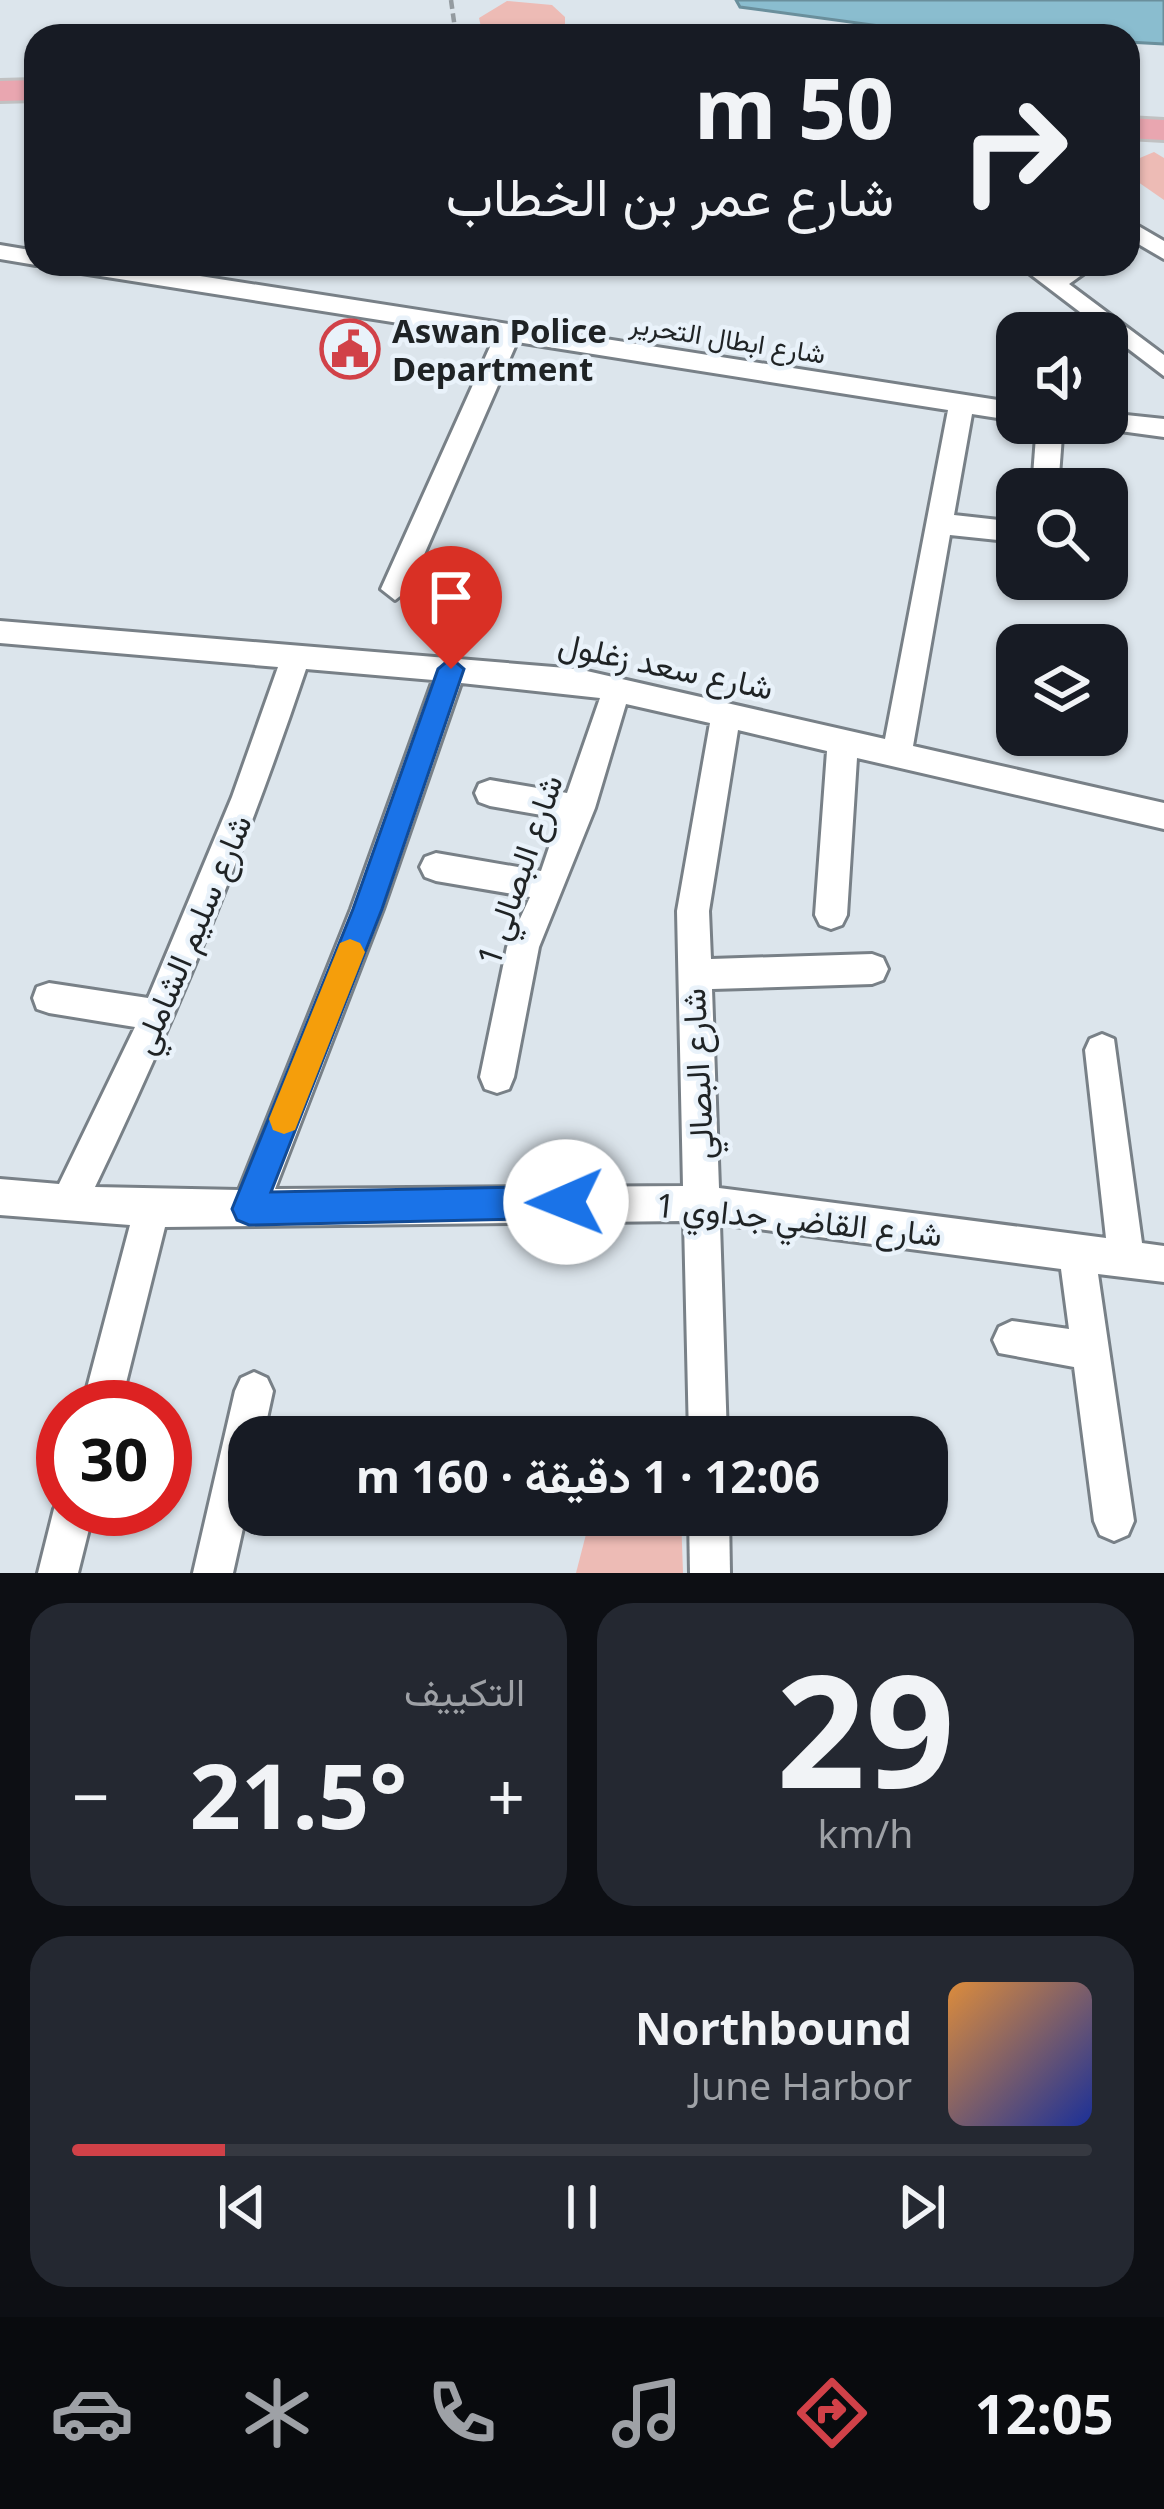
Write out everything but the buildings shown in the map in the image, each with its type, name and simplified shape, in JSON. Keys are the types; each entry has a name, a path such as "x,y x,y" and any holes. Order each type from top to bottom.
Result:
{"street":[{"name":"شارع ابطال التحرير","path":"149,276 996,409"},
{"path":"1044,276 1164,368"},
{"path":"1053,283 1065,276"},
{"path":"395,590 508,334"},
{"path":"897,752 961,405"},
{"path":"1128,424 1164,428"},
{"path":"939,524 996,530"},
{"name":"شارع سعد زغلول","path":"0,632 537,675 617,689 1164,816"},
{"name":"شارع سليم الشاملي","path":"68,1204 159,1016 215,885 296,657"},
{"path":"249,1209 367,909 451,669"},
{"name":"شارع البصالي 1","path":"497,1077 523,946 580,808 617,689"},
{"name":"شارع البصالي","path":"708,1416 693,911 726,714"},
{"path":"831,915 843,740"},
{"path":"490,793 580,808"},
{"path":"436,866 551,887"},
{"path":"692,975 872,969"},
{"path":"50,998 159,1016"},
{"path":"1102,1050 1126,1258"},
{"name":"شارع القاضي جداوي 1","path":"0,1197 152,1210 612,1201 703,1204 1164,1264"},
{"path":"108,1380 152,1210"},
{"path":"1077,1251 1114,1521"},
{"path":"1012,1340 1091,1351"},
{"path":"213,1573 254,1390"},
{"path":"58,1573 67,1536"},
{"path":"710,1536 710,1573"}],"water":[{"path":"736,0 1164,0 1164,44 1140,43 1140,24 865,24 740,7"}],"slow traffic":[{"path":"284,1119 350,952"}],"place":[{"name":"Aswan Police Department","path":"350,349"}],"route":[{"path":"451,669 367,909 249,1209 566,1202"}]}
